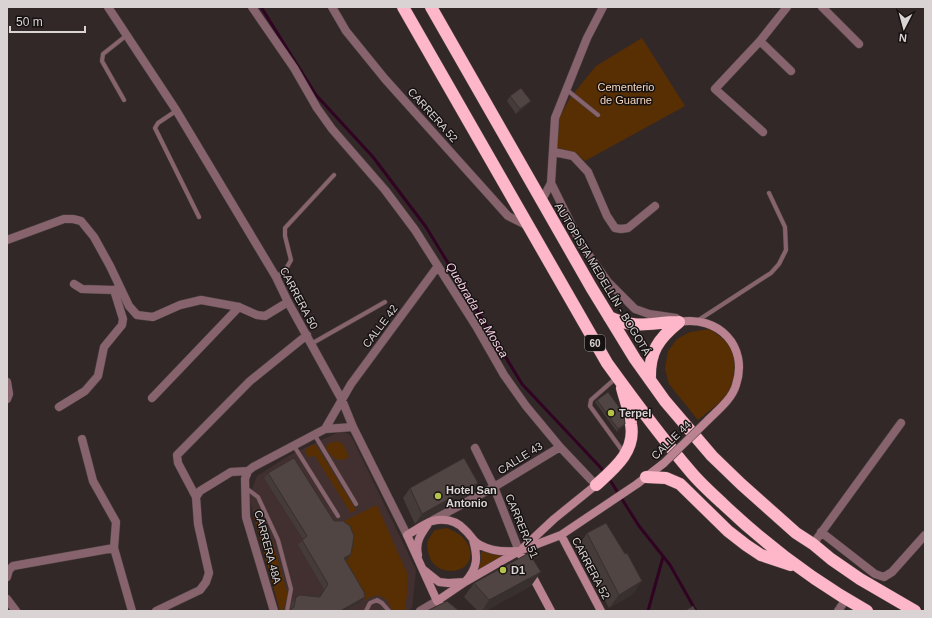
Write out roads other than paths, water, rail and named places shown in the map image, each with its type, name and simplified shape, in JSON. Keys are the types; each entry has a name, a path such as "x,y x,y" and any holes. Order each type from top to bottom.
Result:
{"highway":[{"name":"60","path":"403,7 595,343 618,379 690,471 753,531 800,568 846,599 867,611"},
{"name":"AUTOPISTA MEDELLÍN - BOGOTÁ","path":"431,7 609,318 650,380 679,418 712,456 796,533 860,579 915,611"},
{"path":"609,318 625,324 640,325 660,322 688,321"},
{"path":"650,380 650,362 657,344 669,330 688,321"},
{"path":"598,483 623,459 630,446 632,435 631,423 618,379"},
{"path":"641,481 666,478 680,484 728,531 746,545 761,555 800,568"}],"street":[{"name":"CARRERA 50","path":"108,7 176,110 276,278 342,400 353,427 407,535 437,601 449,611"},
{"path":"252,7 294,68 317,108 332,129 385,190 415,230 476,326 504,375 526,406 560,447 598,483"},
{"name":"CARRERA 52","path":"332,7 346,31 385,79 508,216 529,226"},
{"path":"542,200 551,183 555,118 587,38 603,7"},
{"path":"763,132 715,89 760,41 787,7"},
{"path":"822,7 859,44"},
{"path":"760,41 791,71"},
{"path":"554,152 574,156 588,172 607,216 615,228 628,228 655,206"},
{"path":"551,183 581,244 608,282 635,309 649,314 688,321"},
{"path":"7,240 64,219 73,219 81,222 94,237 117,288 137,315 153,317 180,305 201,300 239,307 257,315 265,316 288,302"},
{"name":"CALLE 42","path":"325,429 351,384 438,266"},
{"path":"74,284 82,290 117,288"},
{"path":"59,407 85,391 98,376 104,347 122,324 123,319 117,288"},
{"path":"152,398 239,307"},
{"name":"CALLE 44","path":"420,611 465,582 519,551 561,535 641,481 664,463 708,420 730,396 736,385 739,365 738,357 733,342 727,335 713,325 688,321"},
{"path":"156,611 200,590 206,582 209,573 198,524 196,497 178,463 177,455 250,381 306,335"},
{"path":"7,382 9,394 7,398"},
{"path":"813,544 820,532 901,423"},
{"path":"196,497 200,491 231,472 248,471 293,445 325,429 353,427"},
{"path":"82,438 93,481 116,522 114,548 132,611"},
{"name":"CALLE 43","path":"407,535 494,487 560,447"},
{"name":"CARRERA 51","path":"476,448 494,487 519,551 551,611"},
{"name":"CARRERA 48A","path":"248,471 246,479 246,517 274,611"},
{"name":"CALLE 44","path":"519,551 554,519 598,483"},
{"path":"473,540 476,551 476,562 473,573 465,582 439,582 421,566 417,548 419,536 430,522 446,519 457,523 466,530 473,540 480,545 490,549 507,552 519,551"},
{"path":"820,532 875,574 884,577 892,572 925,535"},
{"name":"CARRERA 52","path":"561,535 601,611"},
{"path":"7,577 9,570 13,566 114,548"},
{"path":"7,599 16,611"},
{"path":"838,611 846,599"}],"lane":[{"path":"124,100 102,61 103,54 127,35"},
{"path":"566,90 598,115"},
{"path":"176,110 158,123 155,128 199,217"},
{"path":"276,278 287,267 291,260 285,236 285,228 334,176"},
{"path":"688,321 760,280 771,273 779,264 786,250 785,227 769,193"},
{"path":"311,344 385,302"},
{"path":"618,379 591,400 590,406 623,459"},
{"path":"314,434 356,504"},
{"path":"293,445 338,516"},
{"path":"246,488 258,497 278,540 291,589 287,611"},
{"path":"366,611 370,603 377,600 389,611"}],"waterway":[{"name":"Quebrada La Mosca","path":"261,7 316,95 373,157 426,227 522,384 605,473"},
{"name":"Quebrada La Mosca","path":"608,477 639,526 670,565 696,611"},
{"path":"648,611 663,557"}],"place":[{"name":"Terpel","path":"611,413"},
{"name":"Hotel San Antonio","path":"438,496"},
{"name":"D1","path":"503,570"}],"park label":[{"name":"Cementerio de Guarne","path":"626,93"}]}
